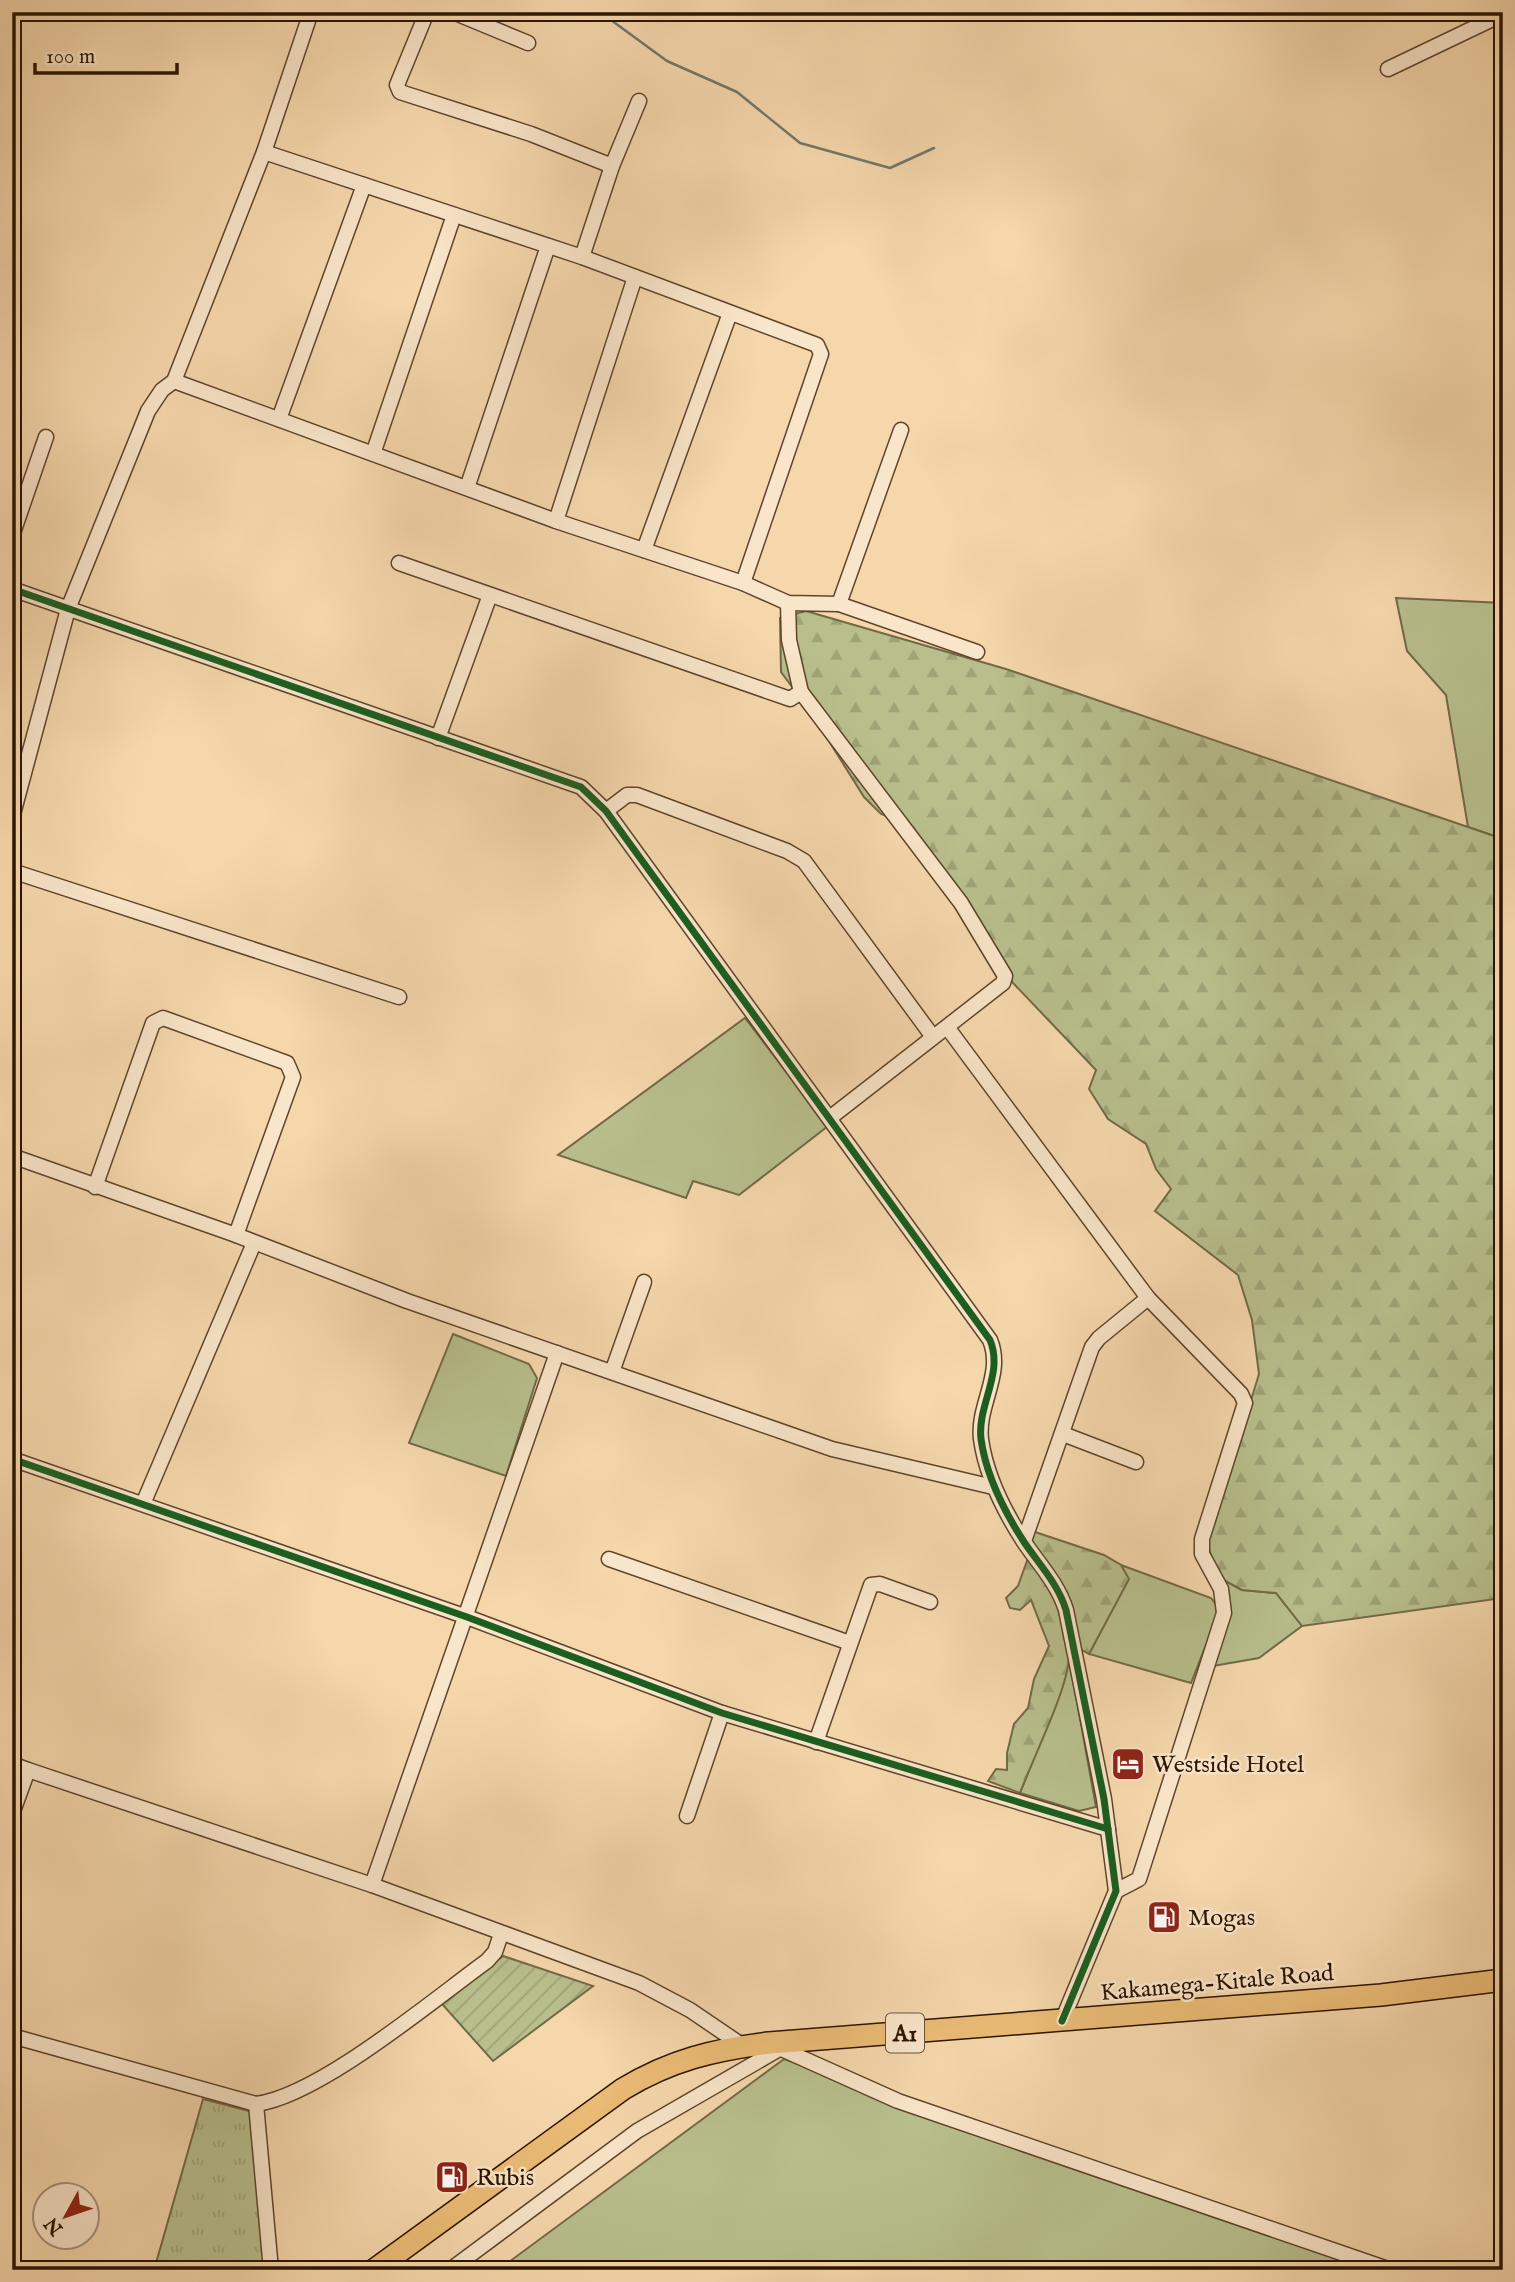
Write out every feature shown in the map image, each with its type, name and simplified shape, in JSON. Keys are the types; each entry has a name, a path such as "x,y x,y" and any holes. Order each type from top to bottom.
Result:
{"highway":[{"name":"Kakamega-Kitale Road","path":"374,2270 623,2089 664,2066 743,2046 775,2046 1381,1996 1503,1980"}],"street":[{"path":"12,818 68,609 148,411 162,390 174,381 264,152 311,12"},
{"path":"427,12 397,85 400,92 531,134 612,166"},
{"path":"453,12 528,43"},
{"path":"1388,69 1503,13"},
{"path":"582,257 612,166 639,101"},
{"path":"264,152 582,257 817,345 821,354 743,583"},
{"path":"279,419 364,185"},
{"path":"374,451 454,215"},
{"path":"467,488 548,246"},
{"path":"556,521 635,277"},
{"path":"645,550 730,313"},
{"path":"174,381 374,451 556,521 743,583 789,603 839,604 977,652"},
{"path":"839,604 901,430"},
{"path":"12,536 46,437"},
{"path":"399,563 790,699 801,692"},
{"path":"12,589 581,787 606,811 831,1117 995,1352 996,1367 981,1435 993,1487 1024,1541 1057,1588 1066,1610 1108,1829 1116,1891 1062,2021"},
{"path":"438,738 489,595"},
{"path":"789,603 789,640 801,692 961,903 1005,976 1003,983 831,1117"},
{"path":"606,811 627,795 637,795 787,851 804,861 933,1037"},
{"path":"12,871 399,997"},
{"path":"95,1187 153,1023 163,1018 286,1063 292,1069 293,1077 236,1235"},
{"path":"947,1027 1148,1298 1241,1394 1245,1403 1202,1539 1202,1555 1221,1589 1224,1613 1139,1879 1116,1891"},
{"path":"12,1156 557,1353 832,1449 993,1487"},
{"path":"143,1504 254,1243"},
{"path":"612,1372 645,1282"},
{"path":"1024,1541 1095,1342 1148,1298"},
{"path":"372,1885 557,1353"},
{"path":"1063,1434 1136,1462"},
{"path":"12,1460 467,1617 722,1713 1108,1829"},
{"path":"609,1559 850,1643"},
{"path":"816,1742 871,1585 880,1584 930,1602"},
{"path":"687,1816 722,1713"},
{"path":"12,1764 372,1885 639,1983 690,2010 743,2046"},
{"path":"12,1814 28,1770"},
{"path":"12,2036 256,2104 289,2095 352,2059 487,1961 495,1952 501,1934"},
{"path":"450,2270 637,2131 775,2046 898,2101 1391,2270"},
{"path":"256,2104 271,2270"}],"green space":[{"path":"1396,598 1503,603 1503,839 1468,827 1446,695 1407,651"},
{"path":"806,611 1006,669 1503,839 1503,1598 1302,1626 1276,1593 1242,1590 1220,1578 1207,1545 1259,1374 1252,1320 1238,1275 1155,1211 1171,1189 1156,1169 1146,1144 1108,1119 1089,1089 1096,1070 1013,983 964,899 909,825 881,814 864,797 810,711 781,672 780,618"},
{"path":"745,1018 828,1126 739,1195 693,1181 686,1198 558,1155"},
{"path":"453,1334 529,1364 537,1378 506,1476 409,1443"},
{"path":"1032,1531 1104,1555 1121,1565 1129,1579 1089,1654 1080,1649 1067,1592 1029,1542"},
{"path":"1028,1558 1062,1616 1069,1656 1057,1704 1020,1793 988,1781 996,1769 1007,1770 1007,1753 1014,1724 1028,1708 1034,1679 1049,1646 1031,1600 1020,1610 1010,1608 1006,1598 1018,1586"},
{"path":"1121,1565 1211,1598 1220,1609 1191,1683 1089,1654 1128,1580"},
{"path":"1220,1578 1242,1590 1276,1593 1302,1626 1259,1658 1213,1666 1231,1608"},
{"path":"1069,1657 1096,1807 1079,1811 1020,1793 1063,1685"},
{"path":"503,1956 593,1986 493,2061 442,2004"},
{"path":"784,2059 1267,2224 1414,2270 498,2270"},
{"path":"203,2099 253,2112 265,2270 154,2270"}],"waterway":[{"path":"600,12 667,61 737,92 800,143 890,168 934,148"}],"cycle path":[{"path":"12,589 581,787 606,811 990,1340 994,1365 981,1426 983,1453 1003,1506 1053,1583 1066,1610 1104,1799 1116,1891 1062,2021"},
{"path":"12,1459 467,1617 722,1713 1108,1829"}],"place":[{"name":"Westside Hotel","path":"1128,1764"},
{"name":"Mogas","path":"1164,1917"},
{"name":"Rubis","path":"452,2177"}]}
